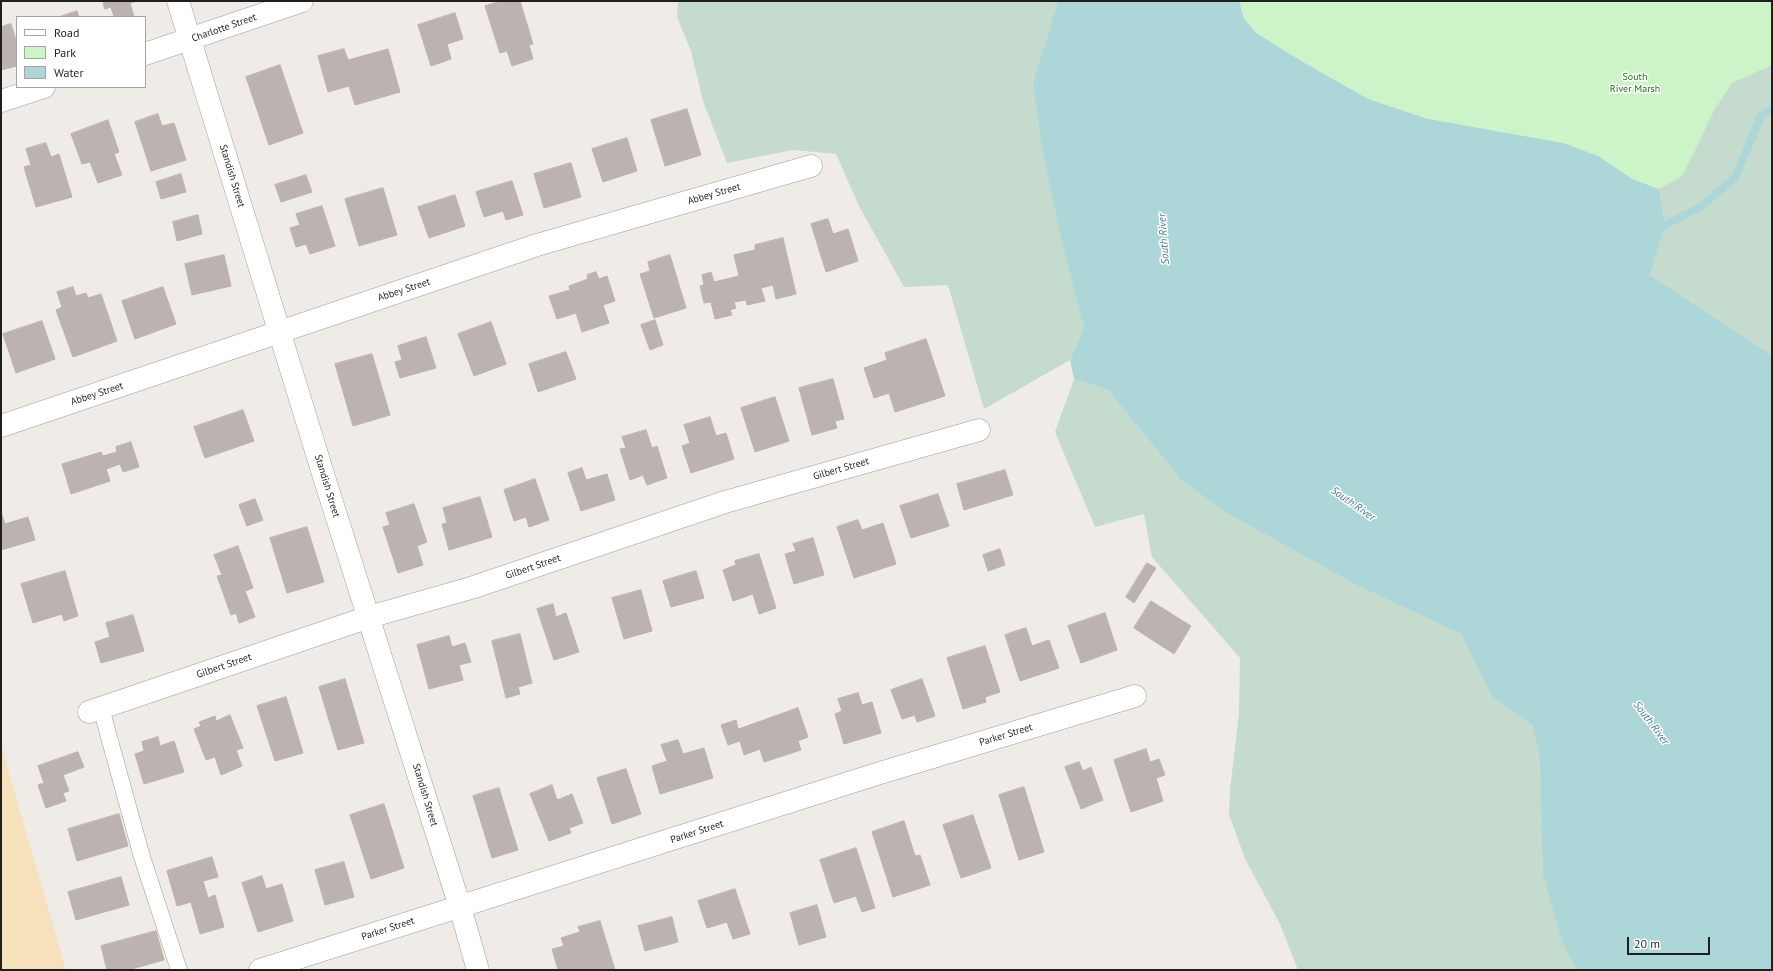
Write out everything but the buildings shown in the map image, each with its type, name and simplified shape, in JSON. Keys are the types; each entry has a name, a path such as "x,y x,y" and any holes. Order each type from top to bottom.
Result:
{"street":[{"name":"Standish Street","path":"178,1 460,907 478,970"},
{"name":"Charlotte Street","path":"146,54 302,1"},
{"path":"1,101 41,88"},
{"name":"Abbey Street","path":"1,426 537,245 811,166"},
{"name":"Gilbert Street","path":"95,710 369,616 472,588 725,502 978,430"},
{"name":"Parker Street","path":"260,970 880,773 1135,696"}],"lane":[{"path":"95,710 179,970"}],"green space":[{"path":"678,1 1058,1 1033,82 1084,327 1070,360 984,409 948,285 904,287 859,206 836,154 793,150 727,163 703,101 691,51 677,17"},
{"name":"South River Marsh","path":"1239,1 1772,1 1772,65 1732,83 1713,112 1682,176 1659,189 1632,179 1598,156 1428,119 1368,99 1256,33 1244,18"},
{"path":"1772,1 1772,355 1650,275 1665,225 1659,189 1632,179 1428,119"},
{"path":"1074,379 1108,390 1182,481 1228,514 1351,581 1461,634 1492,697 1533,724 1745,970 1298,970 1280,924 1245,859 1229,814 1230,790 1239,713 1240,658 1152,557 1144,514 1095,527 1055,432"}],"sand":[{"path":"1,745 66,970 1,970"}],"water":[{"name":"South River","path":"1058,1 1239,1 1244,18 1256,33 1368,99 1428,119 1563,143 1598,156 1632,179 1659,189 1665,225 1650,275 1772,355 1772,970 1577,970 1563,944 1543,874 1540,759 1533,725 1492,697 1461,634 1357,585 1228,514 1182,481 1108,390 1074,379 1070,360 1084,327 1063,246 1042,148 1033,82"}],"waterway":[{"path":"1657,232 1665,225 1700,207 1735,178 1761,116 1772,109"}]}
